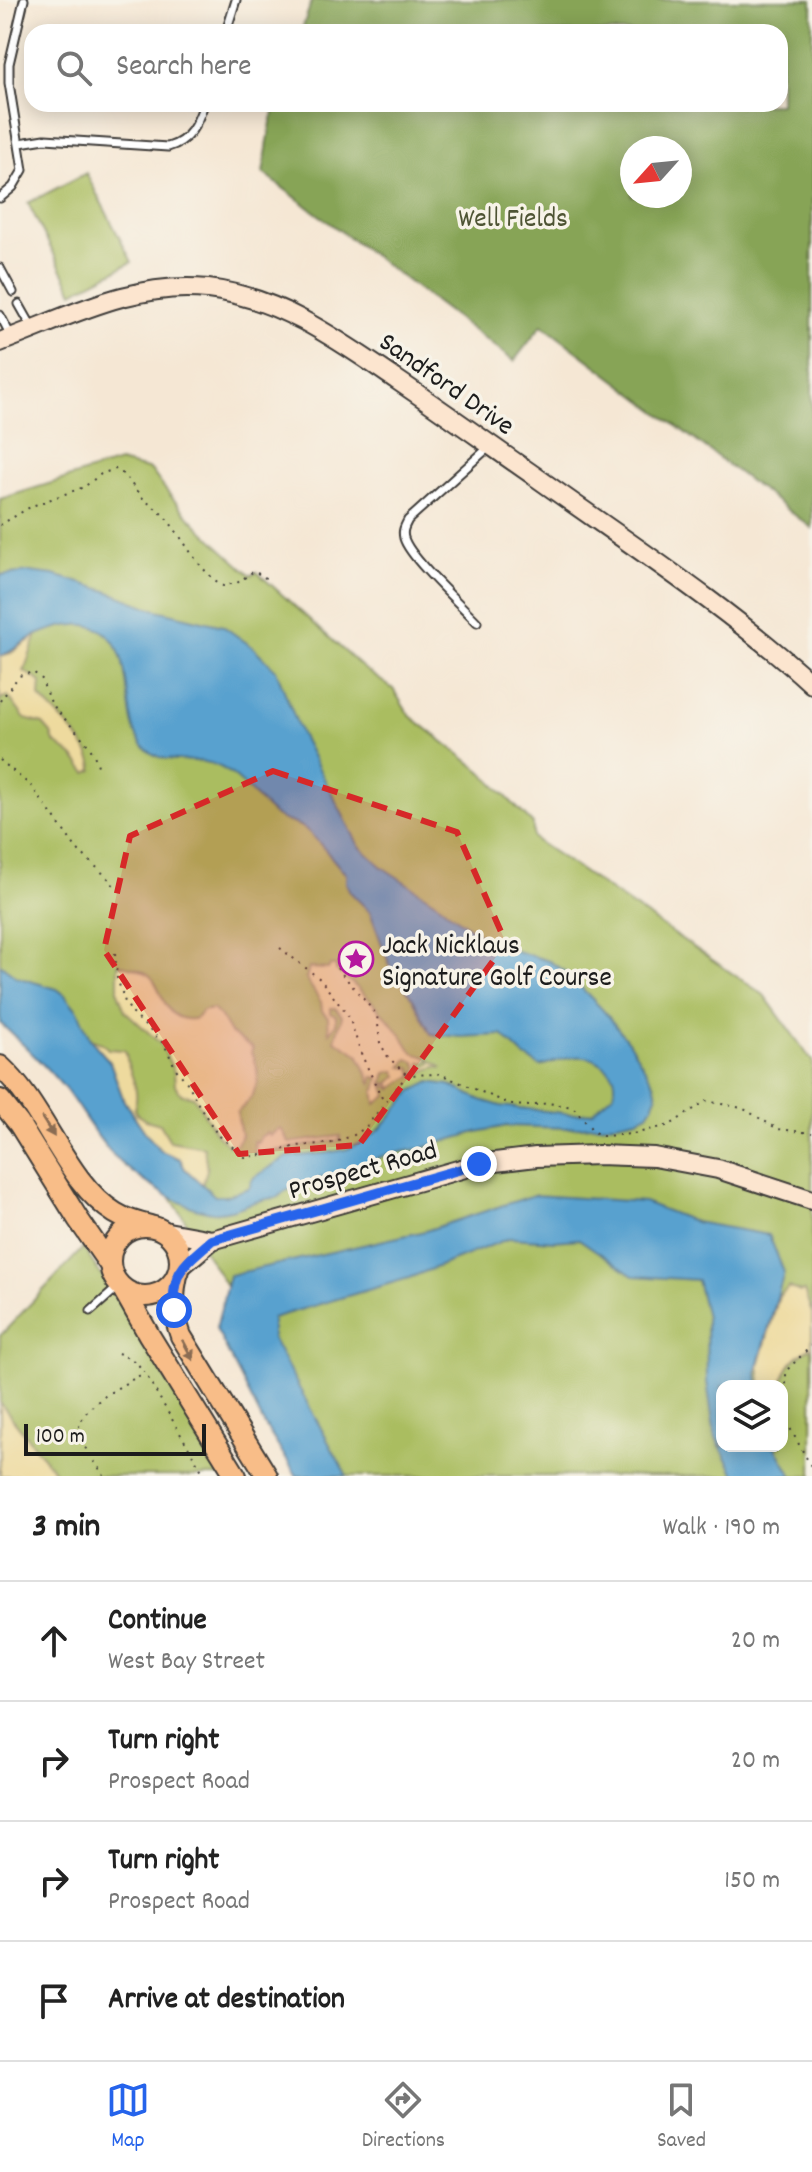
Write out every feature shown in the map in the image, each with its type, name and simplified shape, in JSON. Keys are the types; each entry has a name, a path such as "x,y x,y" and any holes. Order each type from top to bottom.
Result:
{"main road":[{"path":"0,1066 37,1109 85,1186 112,1211 156,1229 178,1249 178,1272 173,1295 176,1323 181,1336 267,1476"},
{"path":"0,1100 19,1124 110,1265 149,1335 236,1476"},
{"path":"110,1265 112,1248 120,1236 137,1227 156,1229"},
{"path":"122,1287 134,1294 150,1296 165,1290 178,1272"}],"street":[{"name":"Sandford Drive","path":"6,340 103,302 151,290 194,288 263,301 353,350 491,445 760,639 812,684"},
{"name":"Prospect Road","path":"156,1229 212,1240 479,1164 536,1157 654,1157 718,1169 812,1200"},
{"name":"Prospect Road","path":"178,1272 212,1240"}],"lane":[{"path":"0,198 13,187 23,170 9,83 9,64 24,0"},
{"path":"228,24 236,0"},
{"path":"20,143 45,139 168,147 190,136 200,112"},
{"path":"0,268 13,292"},
{"path":"19,304 33,329"},
{"path":"0,315 6,340"},
{"path":"477,622 416,556 404,541 403,530 408,520 491,445"},
{"path":"91,1311 122,1287"}],"path":[{"path":"0,525 32,506 84,487 101,474 115,469 126,475 141,497 162,514 185,541 204,573 223,586 237,583 254,571 270,581"},
{"path":"0,701 19,676 33,672 43,680 45,695 95,754 98,766"},
{"path":"0,760 31,786 77,849 115,888"},
{"path":"280,948 320,979 349,1017 362,1056 384,1101"},
{"path":"115,953 117,978 132,1013 164,1044 217,1134 245,1157 297,1146 333,1143 354,1135 366,1127 407,1075"},
{"path":"337,968 377,1015 380,1043 388,1057 407,1075 440,1074 512,1105 548,1103 573,1107 594,1132 603,1136 633,1134 670,1125 706,1101 742,1108 778,1129 812,1133"},
{"path":"812,1345 786,1371 786,1421 812,1468"},
{"path":"118,1353 136,1362 145,1373 205,1476"},
{"path":"104,1476 80,1437 79,1427 90,1406 145,1373"}],"highlighted area":[{"path":"273,771 457,832 506,943 359,1145 239,1154 104,950 130,836"}],"green space":[{"name":"Well Fields","path":"312,0 812,0 812,528 542,325 514,361 263,173 274,112 788,112 788,24 304,24"},
{"path":"86,173 132,262 73,292 28,203"},
{"name":"Jack Nicklaus Signature Golf Course","path":"119,462 151,470 185,513 251,575 257,572 363,668 393,689 409,715 481,771 533,824 533,837 537,841 764,995 812,1061 812,1476 313,1476 235,1300 126,1126 0,990 0,499"},
{"path":"83,1248 225,1476 58,1476 0,1403 0,1336"}],"sand":[{"path":"37,635 24,671 41,682 40,697 87,751 93,770 87,773 73,756 54,742 43,724 25,719 8,696 0,699 0,656 11,653"},
{"path":"118,964 149,975 173,1014 193,1019 202,1011 213,1009 230,1033 253,1048 251,1052 258,1077 254,1092 237,1112 241,1135 237,1144 230,1146 217,1135 194,1097 181,1094 161,1044 125,1011 118,992"},
{"path":"336,966 336,970 378,1008 413,1053 430,1058 427,1062 421,1062 422,1069 431,1064 431,1060 443,1068 435,1067 414,1075 418,1068 415,1062 408,1059 402,1067 411,1068 413,1075 393,1088 389,1083 398,1076 395,1071 386,1073 383,1083 389,1084 393,1090 383,1084 387,1096 376,1104 374,1090 379,1078 373,1077 372,1084 358,1054 335,1040 342,1016 335,1008 331,1008 331,1013 336,1016 336,1024 329,1033 328,1017 306,979 309,968 328,969"},
{"path":"90,1039 108,1049 126,1052 135,1087 134,1109 137,1114 160,1124 170,1141 204,1147 207,1170 202,1185 185,1169 180,1159 161,1151 147,1135 124,1101 110,1062"},
{"path":"278,1129 282,1130 289,1143 340,1136 340,1140 255,1154 254,1141 258,1142 261,1136 268,1133 270,1136"},
{"path":"789,1287 804,1291 812,1313 812,1347 791,1363 783,1380 761,1380 759,1366 779,1296"},
{"path":"0,1403 58,1476 0,1476"}],"water":[{"path":"30,572 54,575 153,609 223,626 254,648 276,670 302,736 359,846 382,867 472,930 500,946 549,961 567,973 628,1041 655,1085 657,1096 648,1114 607,1125 566,1128 507,1126 477,1132 419,1149 389,1154 285,1191 277,1198 221,1212 199,1209 172,1198 121,1163 57,1080 0,1023 0,964 17,977 57,989 65,995 78,1011 90,1039 110,1062 124,1101 147,1135 161,1151 180,1159 185,1169 215,1196 249,1188 253,1178 287,1157 328,1153 365,1141 380,1129 412,1091 430,1082 450,1085 501,1106 572,1114 592,1112 614,1093 615,1080 600,1063 584,1057 567,1058 540,1066 502,1035 461,1037 431,1034 413,999 390,966 370,912 350,892 346,874 310,834 277,817 226,770 199,761 161,758 144,747 136,736 132,721 120,654 112,640 101,630 86,625 52,629 0,656 0,575"},
{"path":"534,1195 644,1202 695,1222 769,1235 784,1272 757,1371 758,1380 716,1380 716,1438 707,1382 706,1317 697,1280 633,1276 579,1239 510,1238 409,1278 272,1318 272,1338 347,1476 297,1476 264,1424 216,1329 229,1275 425,1231"},
{"path":"723,1452 778,1452 792,1476 736,1476"}],"place":[{"name":"Jack Nicklaus Signature Golf Course","path":"356,959"}],"route":[{"path":"174,1310 173,1295 179,1268 212,1240 479,1164"}]}
